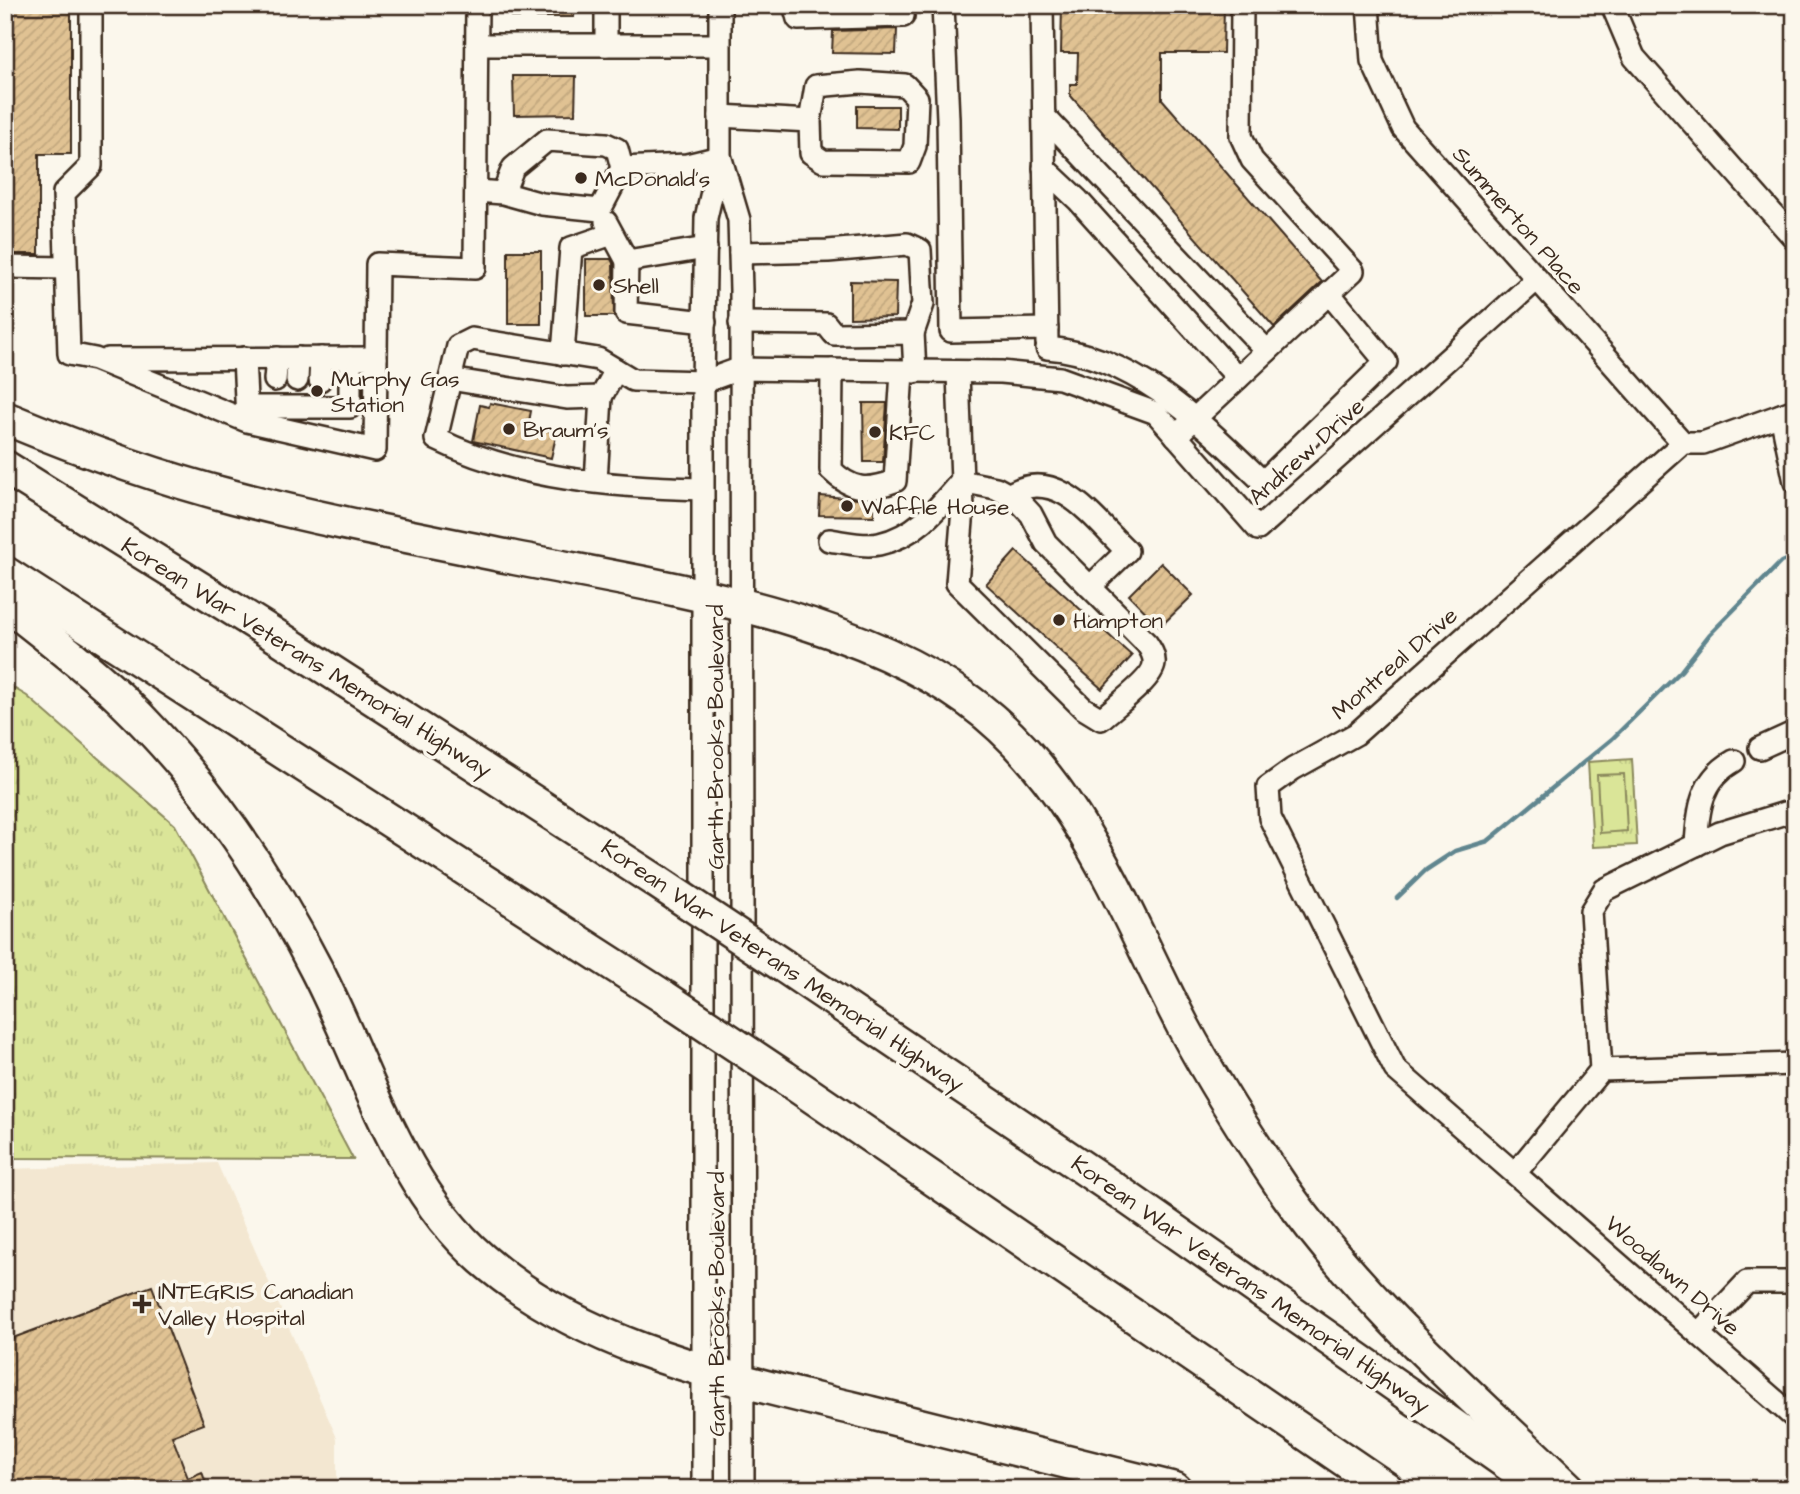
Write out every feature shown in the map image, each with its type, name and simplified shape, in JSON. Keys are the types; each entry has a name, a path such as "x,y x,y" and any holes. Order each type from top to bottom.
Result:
{"highway":[{"path":"5,418 157,475 232,497 324,519 704,596 816,628 872,648 904,663 971,702 1015,740 1048,778 1080,826 1112,880 1185,1029 1286,1193 1333,1252 1412,1340 1569,1489"},
{"name":"Korean War Veterans Memorial Highway","path":"5,467 282,639 656,881 1133,1202 1544,1489"},
{"path":"5,573 232,716 664,997 1387,1489"},
{"path":"5,603 118,696 159,738 215,803 278,900 318,972 414,1175 456,1232 517,1288 587,1329 703,1371 1175,1489"}],"street":[{"path":"91,5 91,166 64,193 69,354 95,359 247,414 375,450 377,264 475,268 477,5"},
{"path":"606,5 606,46"},
{"name":"Garth Brooks Boulevard","path":"703,1489 703,382 706,218 720,157 720,5"},
{"path":"796,12 903,16 904,5"},
{"path":"943,5 948,119 951,331 1047,339 1065,350 1123,371 1153,387 1195,418 1263,482 1386,362 1329,293"},
{"path":"1042,5 1048,376"},
{"path":"1176,436 1353,271 1252,160 1241,136 1242,5"},
{"name":"Summerton Place","path":"1368,5 1372,61 1403,128 1683,443"},
{"path":"1612,5 1634,57 1795,239"},
{"path":"477,45 719,46"},
{"path":"860,82 905,85 918,98 915,146 909,162 823,161 811,153 810,121 816,86 860,82"},
{"path":"720,116 810,121"},
{"path":"1044,116 1267,351"},
{"path":"503,193 513,168 547,140 606,144 617,149 622,168 600,211"},
{"path":"622,168 687,165 720,157"},
{"name":"Garth Brooks Boulevard","path":"720,157 739,220 740,253 738,369 743,1489"},
{"path":"1044,168 1078,200 1238,377"},
{"path":"476,191 503,193 542,204 600,211"},
{"path":"600,211 626,261 626,313 705,322"},
{"path":"563,354 571,248 612,234"},
{"path":"740,253 828,251 907,244 920,250 923,304 913,332 895,481 874,488 845,485 831,470 832,370"},
{"path":"626,261 706,248"},
{"path":"5,267 66,268"},
{"name":"Andrew Drive","path":"703,382 738,369 958,373 1060,378 1156,413 1258,529 1536,279"},
{"path":"740,323 827,324 834,334 913,332"},
{"path":"702,489 640,487 515,468 436,439 458,346 472,339 598,359 633,380 703,382"},
{"path":"244,358 247,414"},
{"path":"286,395 288,358"},
{"path":"320,395 321,358"},
{"path":"247,414 286,395 320,395 350,407 349,358"},
{"path":"95,359 376,358"},
{"path":"596,481 601,397 616,370"},
{"path":"958,373 961,481 963,509 957,583 1083,708 1101,719 1148,676 1154,667 1154,656 1147,644 1046,542 1031,514 1010,494 996,488 961,481"},
{"path":"450,379 567,398 601,397"},
{"path":"1683,443 1703,443 1788,412 1795,482"},
{"name":"Montreal Drive","path":"1516,1172 1424,1097 1395,1069 1270,818 1268,787 1293,769 1356,734 1683,443"},
{"path":"829,540 877,544 920,527 961,481"},
{"path":"1010,494 1023,486 1037,485 1065,491 1127,551 1090,587"},
{"path":"1760,748 1795,732"},
{"path":"1696,845 1699,808 1708,785 1718,770 1734,761"},
{"path":"1516,1172 1601,1070 1591,911 1604,890 1720,833 1795,810"},
{"path":"1601,1070 1795,1064"},
{"name":"Woodlawn Drive","path":"1516,1172 1795,1418"},
{"path":"1699,1333 1747,1282 1795,1282"}],"shaded area":[{"name":"INTEGRIS Canadian Valley Hospital","path":"217,1163 337,1438 337,1489 5,1489 5,1169"}],"green space":[{"path":"5,683 27,696 175,825 353,1159 5,1158"},
{"path":"1632,759 1637,845 1593,847 1588,762"},
{"path":"1624,774 1627,831 1600,833 1597,775"}],"building":[{"path":"5,5 71,5 71,154 39,154 39,254 5,254"},
{"path":"512,5 575,5 574,17 512,17"},
{"path":"1062,5 1224,5 1223,53 1162,53 1162,99 1322,282 1274,327 1070,95 1070,84 1077,84 1078,53 1061,53"},
{"path":"897,29 896,54 832,53 833,31"},
{"path":"513,76 576,76 575,114 514,115"},
{"path":"857,106 898,106 898,129 857,128"},
{"path":"508,251 541,251 541,324 508,324"},
{"path":"586,259 611,259 613,263 614,316 586,316"},
{"path":"850,281 896,282 895,317 850,318"},
{"name":"Braum's","path":"490,403 531,411 528,427 557,432 551,458 473,441 480,405 489,407"},
{"name":"KFC","path":"863,403 887,403 883,462 864,462"},
{"name":"Waffle House","path":"820,496 874,500 874,516 819,515"},
{"name":"Hampton","path":"1016,551 1132,656 1102,689 986,584"},
{"path":"1161,563 1193,595 1160,627 1129,595"},
{"path":"152,1286 204,1424 172,1436 188,1478 202,1472 208,1489 5,1489 5,1341"}],"waterway":[{"path":"1397,898 1426,870 1455,851 1488,841 1612,739 1681,671 1710,634 1781,562 1795,556"}],"place":[{"name":"McDonald's","path":"581,178"},
{"name":"Shell","path":"599,285"},
{"name":"Murphy Gas Station","path":"317,391"},
{"name":"Braum's","path":"509,429"},
{"name":"KFC","path":"875,432"},
{"name":"Waffle House","path":"847,506"},
{"name":"Hampton","path":"1059,620"},
{"name":"INTEGRIS Canadian Valley Hospital","path":"142,1304"}]}
